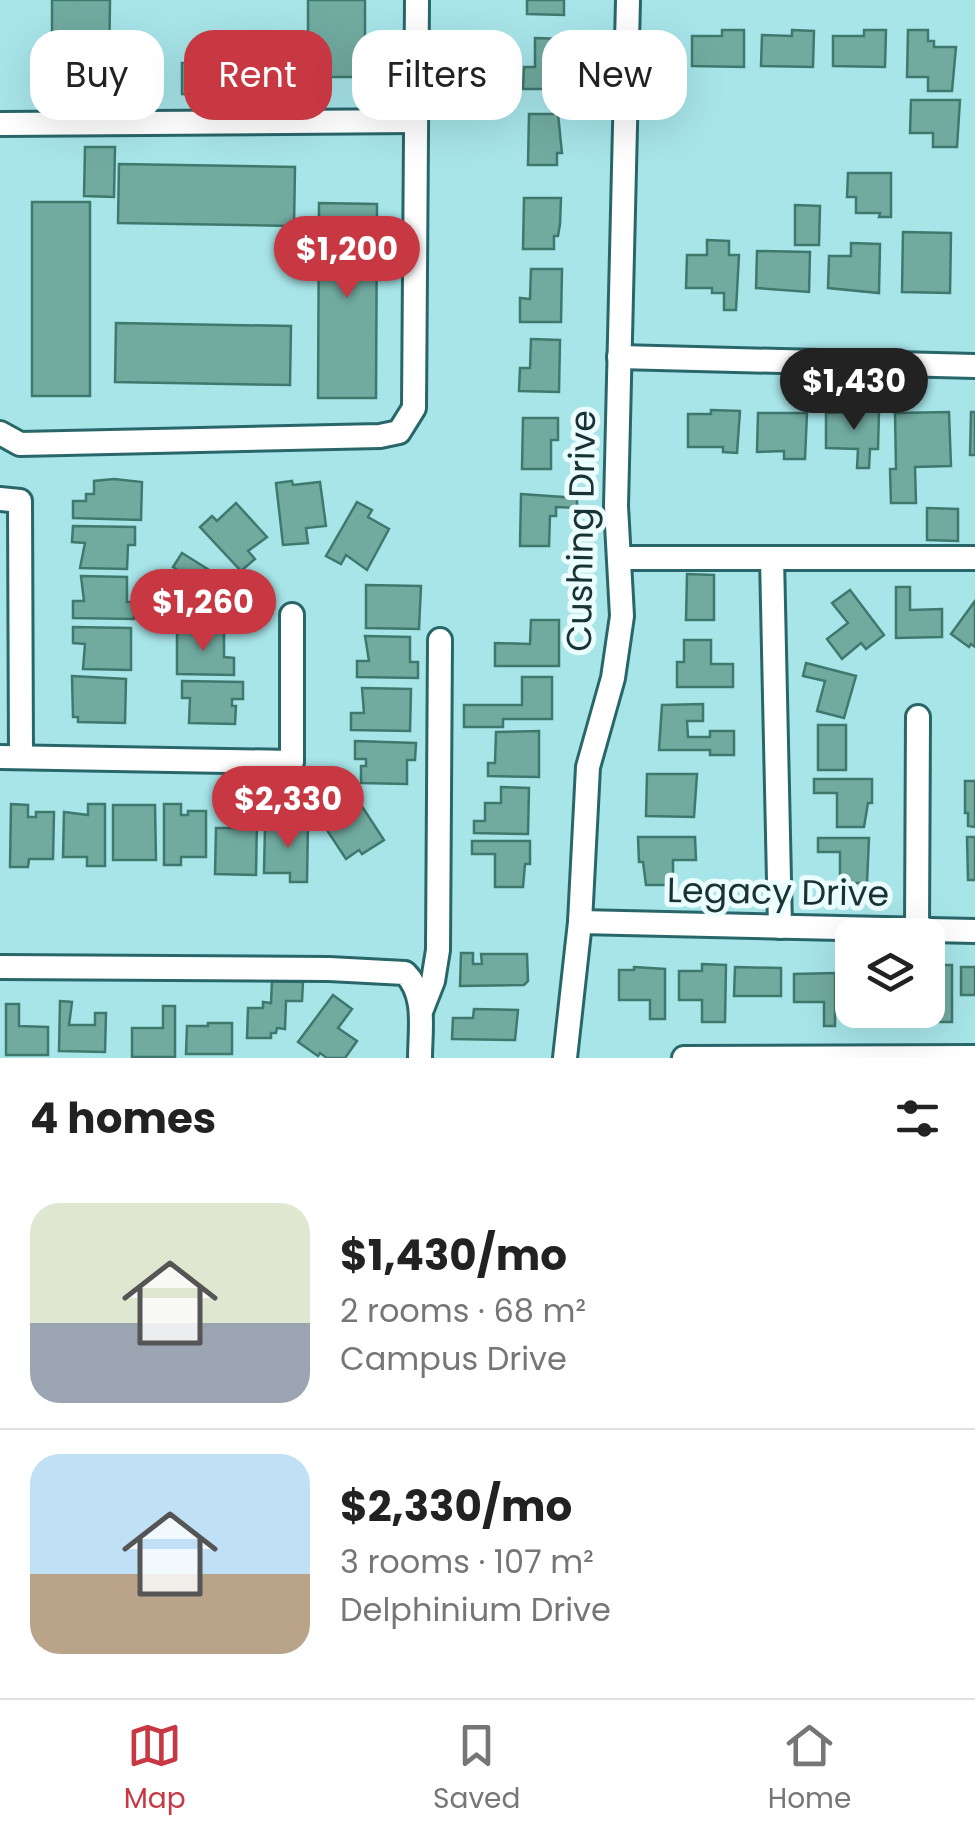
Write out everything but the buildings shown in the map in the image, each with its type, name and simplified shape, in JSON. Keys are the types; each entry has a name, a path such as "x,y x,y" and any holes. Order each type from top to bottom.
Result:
{"street":[{"path":"0,433 20,444 380,436 399,432 414,408 417,0"},
{"name":"Cushing Drive","path":"564,1058 580,922 588,767 613,678 622,616 616,506 628,0"},
{"path":"0,124 416,121"},
{"path":"619,356 975,366"},
{"path":"0,499 20,501 10,622 10,757 292,762 292,614"},
{"path":"620,558 975,558"},
{"path":"772,558 780,927"},
{"path":"420,1012 434,981 438,950 440,640"},
{"path":"917,918 918,716"},
{"name":"Legacy Drive","path":"580,922 835,929"},
{"name":"Legacy Drive","path":"945,931 975,931"},
{"path":"0,967 406,973 417,984 420,1058"},
{"path":"684,1058 975,1057"}]}
